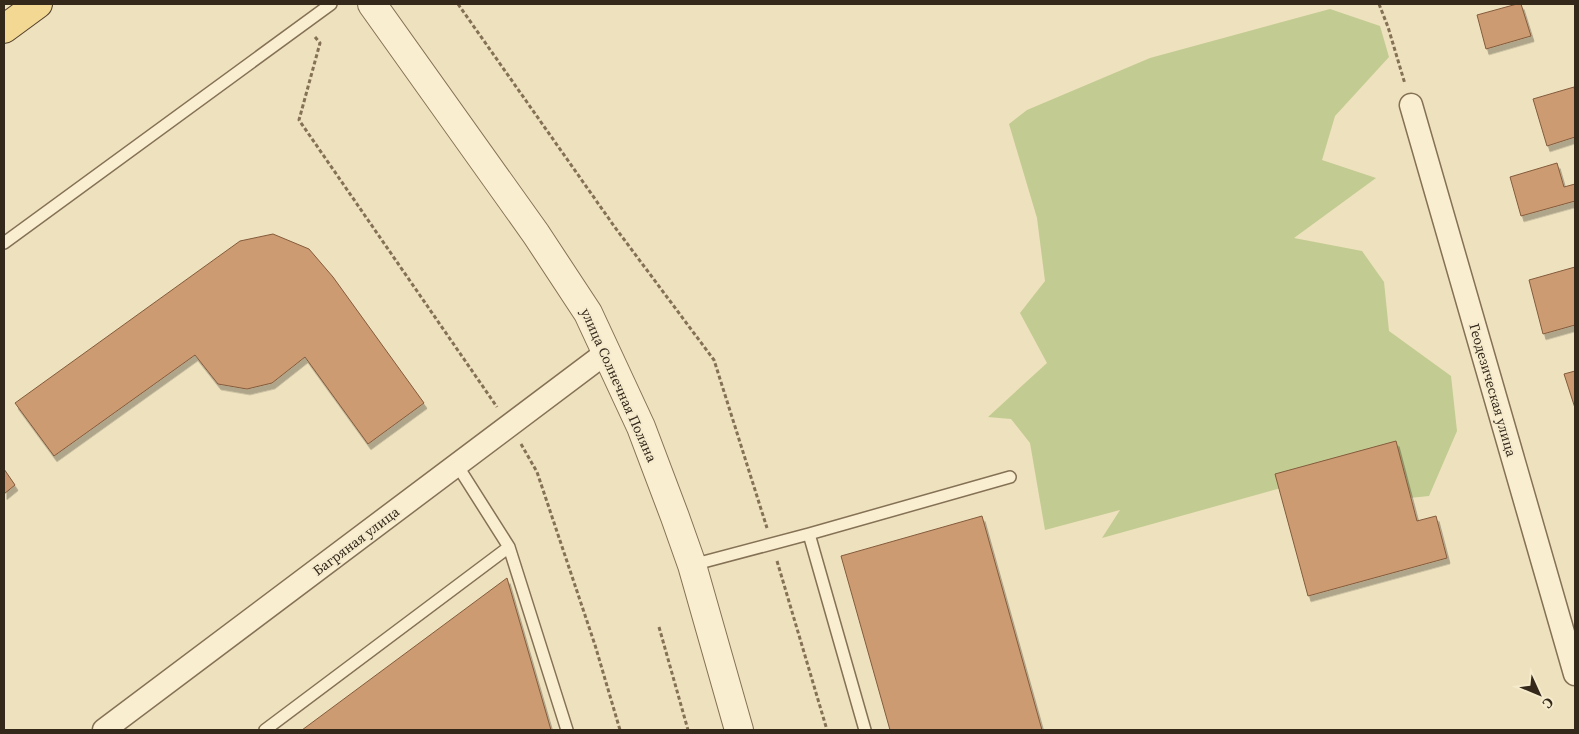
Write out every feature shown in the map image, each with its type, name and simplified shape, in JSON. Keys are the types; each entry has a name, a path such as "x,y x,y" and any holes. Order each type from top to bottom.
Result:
{"main road":[{"path":"4,29 38,4"}],"street":[{"name":"улица Солнечная Поляна","path":"372,4 536,234 588,313 608,352 641,427 676,517 739,730"},
{"name":"Геодезическая улица","path":"1411,105 1575,674"},
{"name":"Багряная улица","path":"104,730 608,352"}],"lane":[{"path":"4,243 331,4"},
{"path":"457,465 510,547 567,730"},
{"path":"692,566 1010,476"},
{"path":"810,534 865,730"},
{"path":"265,730 510,547"}],"path":[{"path":"458,4 614,226 714,360 772,544 827,730"},
{"path":"1379,4 1388,27 1411,105"},
{"path":"306,22 320,44 299,120 510,426 537,472 596,645 620,730"},
{"path":"659,627 688,730"}],"green space":[{"path":"1330,9 1380,26 1389,57 1335,116 1322,160 1376,178 1294,238 1362,251 1384,282 1389,331 1451,376 1457,431 1429,496 1360,503 1281,488 1102,538 1120,510 1045,530 1030,443 1011,419 988,417 1047,363 1020,313 1045,281 1037,218 1009,124 1027,110 1150,58"}],"building":[{"path":"1521,4 1531,36 1486,49 1477,15"},
{"path":"1574,87 1575,137 1547,146 1533,99"},
{"path":"1557,163 1564,187 1575,184 1575,201 1521,216 1510,177"},
{"path":"273,234 309,249 333,277 424,403 368,444 305,357 272,383 247,389 218,384 195,355 54,456 15,403 240,241"},
{"path":"1575,267 1575,325 1543,334 1529,280"},
{"path":"1575,371 1575,408 1564,374"},
{"path":"1396,441 1417,521 1436,516 1447,558 1308,596 1275,474"},
{"path":"4,469 15,485 4,494"},
{"path":"982,516 1042,730 890,730 841,556"},
{"path":"507,578 551,730 302,730"}]}
